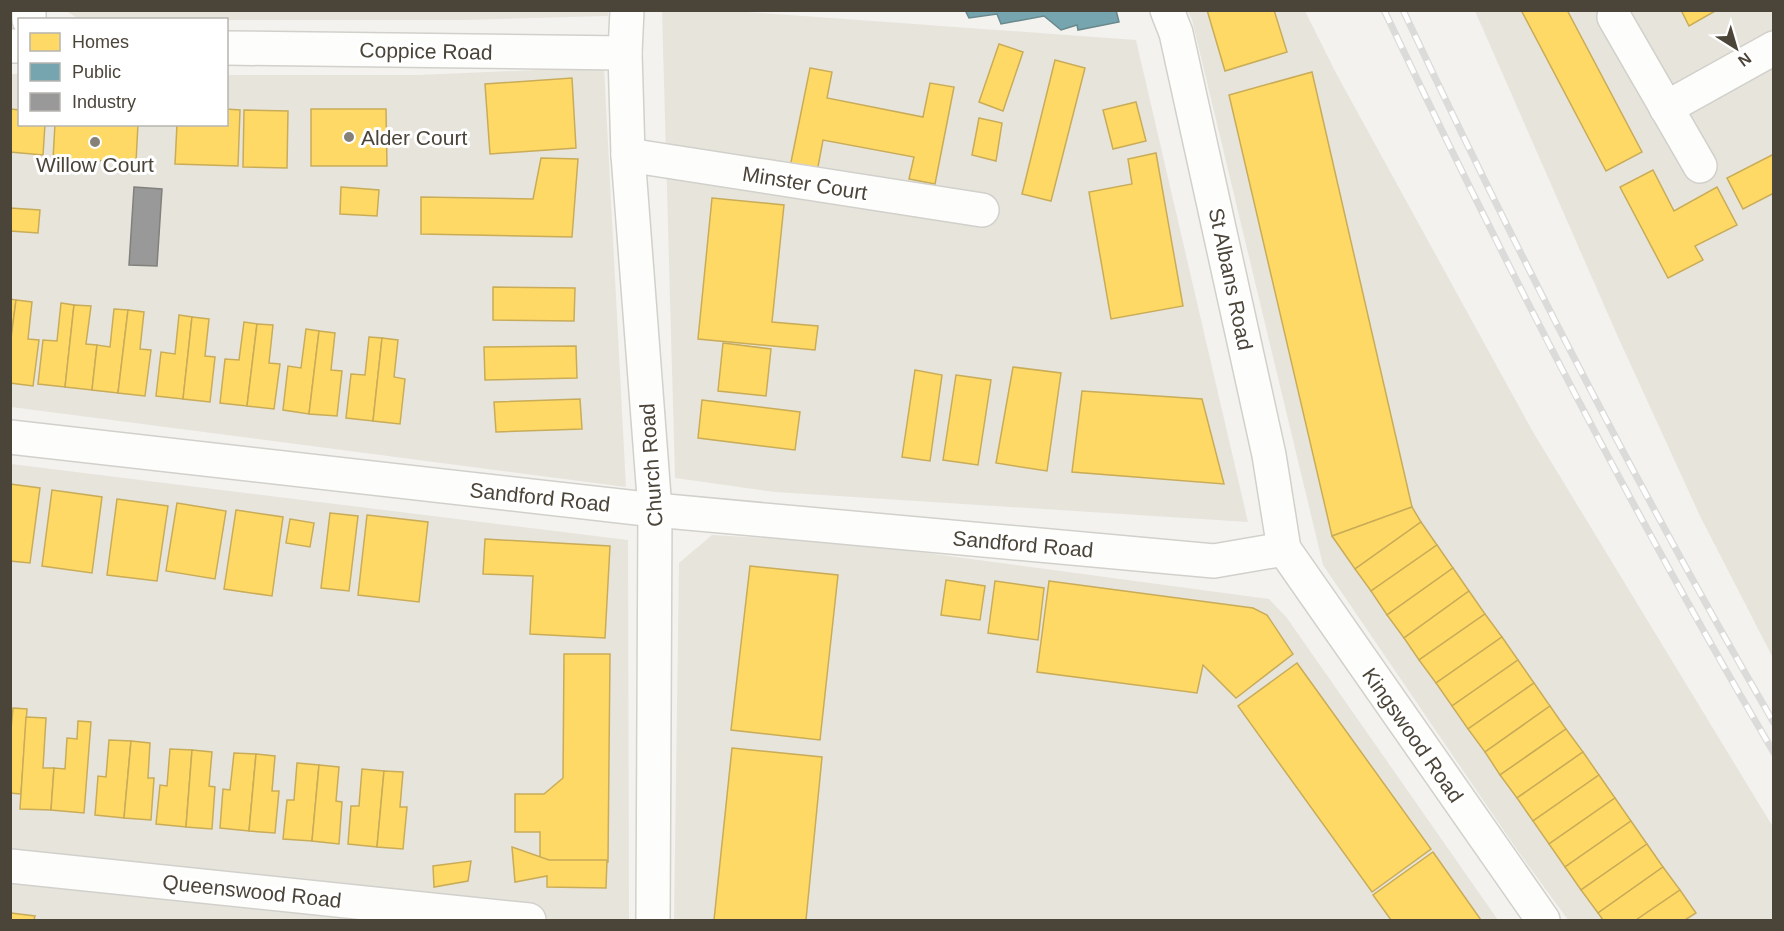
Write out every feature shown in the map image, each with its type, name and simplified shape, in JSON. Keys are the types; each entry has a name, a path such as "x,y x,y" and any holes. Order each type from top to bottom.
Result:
{"street":[{"name":"Church Road","path":"627,10 625,53 628,155 655,510 653,921"},
{"name":"St Albans Road","path":"1167,10 1176,33 1234,289 1269,455 1284,549"},
{"path":"1614,17 1700,166"},
{"name":"Coppice Road","path":"228,48 625,53"},
{"path":"1666,108 1773,48"},
{"name":"Minster Court","path":"628,155 982,210"},
{"name":"Sandford Road","path":"10,437 655,510 1214,561 1284,549"},
{"name":"Kingswood Road","path":"1284,549 1543,921"},
{"name":"Queenswood Road","path":"10,866 529,921"}],"shaded area":[{"path":"66,11 608,11 608,16 463,20 77,18"},
{"path":"662,11 733,11 1136,40 1248,522 775,492 675,478"},
{"path":"1188,11 1305,11 1336,73 1533,432 1773,827 1773,920 1568,920 1515,847 1323,565"},
{"path":"1475,11 1773,11 1773,658 1700,516 1618,337"},
{"path":"604,67 626,487 11,407 10,74 18,74 18,126 228,126 228,75 418,75"},
{"path":"11,464 628,540 629,920 11,920"},
{"path":"712,535 852,543 1269,599 1287,618 1498,920 674,920 679,563"}],"building: Homes":[{"path":"1207,10 1274,10 1287,52 1225,71"},
{"path":"1521,10 1567,10 1642,152 1606,171"},
{"path":"1681,10 1717,10 1689,26"},
{"path":"999,44 1023,52 1003,111 979,102"},
{"path":"1055,60 1085,68 1051,201 1022,194"},
{"path":"810,68 832,72 827,98 923,117 930,83 954,87 935,184 909,179 914,157 823,140 817,172 790,167"},
{"path":"1312,72 1412,507 1332,536 1229,95"},
{"path":"572,78 576,148 490,154 485,84"},
{"path":"1136,102 1146,141 1113,149 1103,110"},
{"path":"10,109 18,110 18,126 45,126 43,155 10,152"},
{"path":"228,109 240,110 238,166 175,164 177,126 228,126"},
{"name":"Alder Court","path":"311,109 386,109 387,166 311,166"},
{"path":"244,110 288,111 287,168 243,167"},
{"path":"979,118 1002,123 996,161 972,155"},
{"name":"Willow Court","path":"55,126 138,126 136,162 53,159"},
{"path":"1156,153 1183,306 1111,319 1089,192 1132,184 1128,159"},
{"path":"1774,154 1774,193 1743,209 1727,178"},
{"path":"541,158 578,159 572,237 421,234 421,197 533,199"},
{"path":"1653,170 1674,211 1717,187 1737,225 1695,246 1703,260 1668,278 1620,187"},
{"path":"341,187 379,190 377,216 340,214"},
{"path":"712,198 784,205 772,322 818,326 815,350 698,339"},
{"path":"10,208 40,210 38,233 10,231"},
{"path":"493,287 575,288 574,321 493,320"},
{"path":"10,299 16,300 10,346"},
{"path":"16,300 32,302 28,339 39,340 33,386 10,383 10,346"},
{"path":"61,303 74,305 65,387 38,384 43,340 57,341"},
{"path":"74,305 91,306 86,344 97,345 92,390 65,387"},
{"path":"114,309 128,310 118,393 92,390 97,345 110,347"},
{"path":"128,310 144,312 140,349 151,350 145,396 118,393"},
{"path":"179,315 192,317 183,399 156,396 161,352 175,354"},
{"path":"192,317 209,319 205,356 215,357 210,402 183,399"},
{"path":"244,322 257,324 247,406 220,403 225,359 239,360"},
{"path":"257,324 273,325 269,363 280,364 274,409 247,406"},
{"path":"306,329 319,331 309,414 283,410 288,366 301,368"},
{"path":"319,331 335,333 331,370 342,371 337,416 309,414"},
{"path":"369,337 382,338 373,421 346,418 351,374 365,375"},
{"path":"382,338 398,340 394,377 405,379 400,424 373,421"},
{"path":"723,343 771,349 766,396 718,391"},
{"path":"576,346 577,378 485,380 484,347"},
{"path":"1013,367 1061,373 1047,471 996,463"},
{"path":"915,370 942,375 930,461 902,457"},
{"path":"956,375 991,380 978,465 943,460"},
{"path":"1082,391 1202,399 1224,484 1072,472"},
{"path":"580,399 582,429 496,432 494,402"},
{"path":"702,400 800,412 795,450 698,438"},
{"path":"10,484 40,488 30,563 10,561"},
{"path":"52,490 102,497 92,573 42,566"},
{"path":"117,499 168,506 157,581 107,575"},
{"path":"177,503 226,511 215,579 166,571"},
{"path":"1412,507 1421,522 1355,569 1332,536"},
{"path":"236,510 283,517 272,596 224,589"},
{"path":"330,513 358,516 349,591 321,588"},
{"path":"367,515 428,522 419,602 358,595"},
{"path":"290,519 314,523 310,547 286,543"},
{"path":"1421,522 1437,545 1371,591 1355,569"},
{"path":"485,539 610,546 605,638 530,634 533,576 483,574"},
{"path":"1437,545 1453,568 1387,615 1371,591"},
{"path":"750,566 838,575 820,740 731,730"},
{"path":"1453,568 1469,591 1404,638 1387,615"},
{"path":"946,580 985,586 980,620 941,615"},
{"path":"995,581 1044,588 1038,640 988,633"},
{"path":"1049,581 1253,608 1267,615 1293,654 1236,698 1203,665 1197,693 1037,672"},
{"path":"1469,591 1485,614 1419,660 1404,638"},
{"path":"1485,614 1502,637 1436,683 1419,660"},
{"path":"1502,637 1518,660 1452,706 1436,683"},
{"path":"564,654 610,654 608,862 540,861 540,832 515,832 515,794 544,794 563,778"},
{"path":"1518,660 1534,683 1468,729 1452,706"},
{"path":"1297,663 1431,849 1372,892 1238,706"},
{"path":"1534,683 1550,706 1485,752 1468,729"},
{"path":"1550,706 1566,729 1500,775 1485,752"},
{"path":"13,708 27,709 21,794 10,793 10,740"},
{"path":"26,717 46,718 43,768 54,768 51,810 20,809"},
{"path":"78,721 91,722 84,813 51,810 54,768 65,769 67,738 77,739"},
{"path":"1566,729 1583,752 1517,798 1500,775"},
{"path":"109,740 131,741 124,818 95,815 98,776 106,777"},
{"path":"131,741 150,743 148,778 154,778 151,820 124,818"},
{"path":"732,748 822,757 806,920 714,920"},
{"path":"170,749 192,750 186,827 156,824 160,785 167,786"},
{"path":"192,750 212,752 209,786 215,787 212,829 186,827"},
{"path":"1583,752 1599,775 1533,821 1517,798"},
{"path":"234,753 256,754 249,831 220,828 223,789 230,790"},
{"path":"256,754 275,756 272,791 279,791 275,833 249,831"},
{"path":"297,763 319,765 312,841 283,839 287,800 294,800"},
{"path":"319,765 339,767 336,801 342,802 339,844 312,841"},
{"path":"362,769 384,771 377,847 348,844 351,806 359,806"},
{"path":"384,771 403,772 400,807 407,807 403,849 377,847"},
{"path":"1599,775 1615,798 1549,844 1533,821"},
{"path":"1615,798 1631,821 1565,867 1549,844"},
{"path":"1631,821 1647,844 1581,890 1565,867"},
{"path":"1647,844 1663,867 1598,913 1581,890"},
{"path":"512,847 549,860 607,860 606,888 547,887 547,876 515,882"},
{"path":"1433,852 1481,920 1391,920 1373,895"},
{"path":"471,861 468,881 434,887 433,866"},
{"path":"1663,867 1680,890 1636,920 1603,920 1598,913"},
{"path":"1680,890 1696,913 1685,920 1636,920"},
{"path":"11,913 35,916 34,920 10,920"}],"building: Public":[{"path":"965,10 1116,10 1119,22 1078,30 1077,25 1061,30 1044,16 1001,24 997,14 969,18"}],"building: Industry":[{"path":"134,187 162,189 157,266 129,265"}],"railway":[{"path":"1384,10 1429,105 1571,386 1670,571 1774,753"},
{"path":"1403,10 1490,191 1627,460 1774,723"}],"place":[{"name":"Alder Court","path":"349,137"},
{"name":"Willow Court","path":"95,142"}]}
